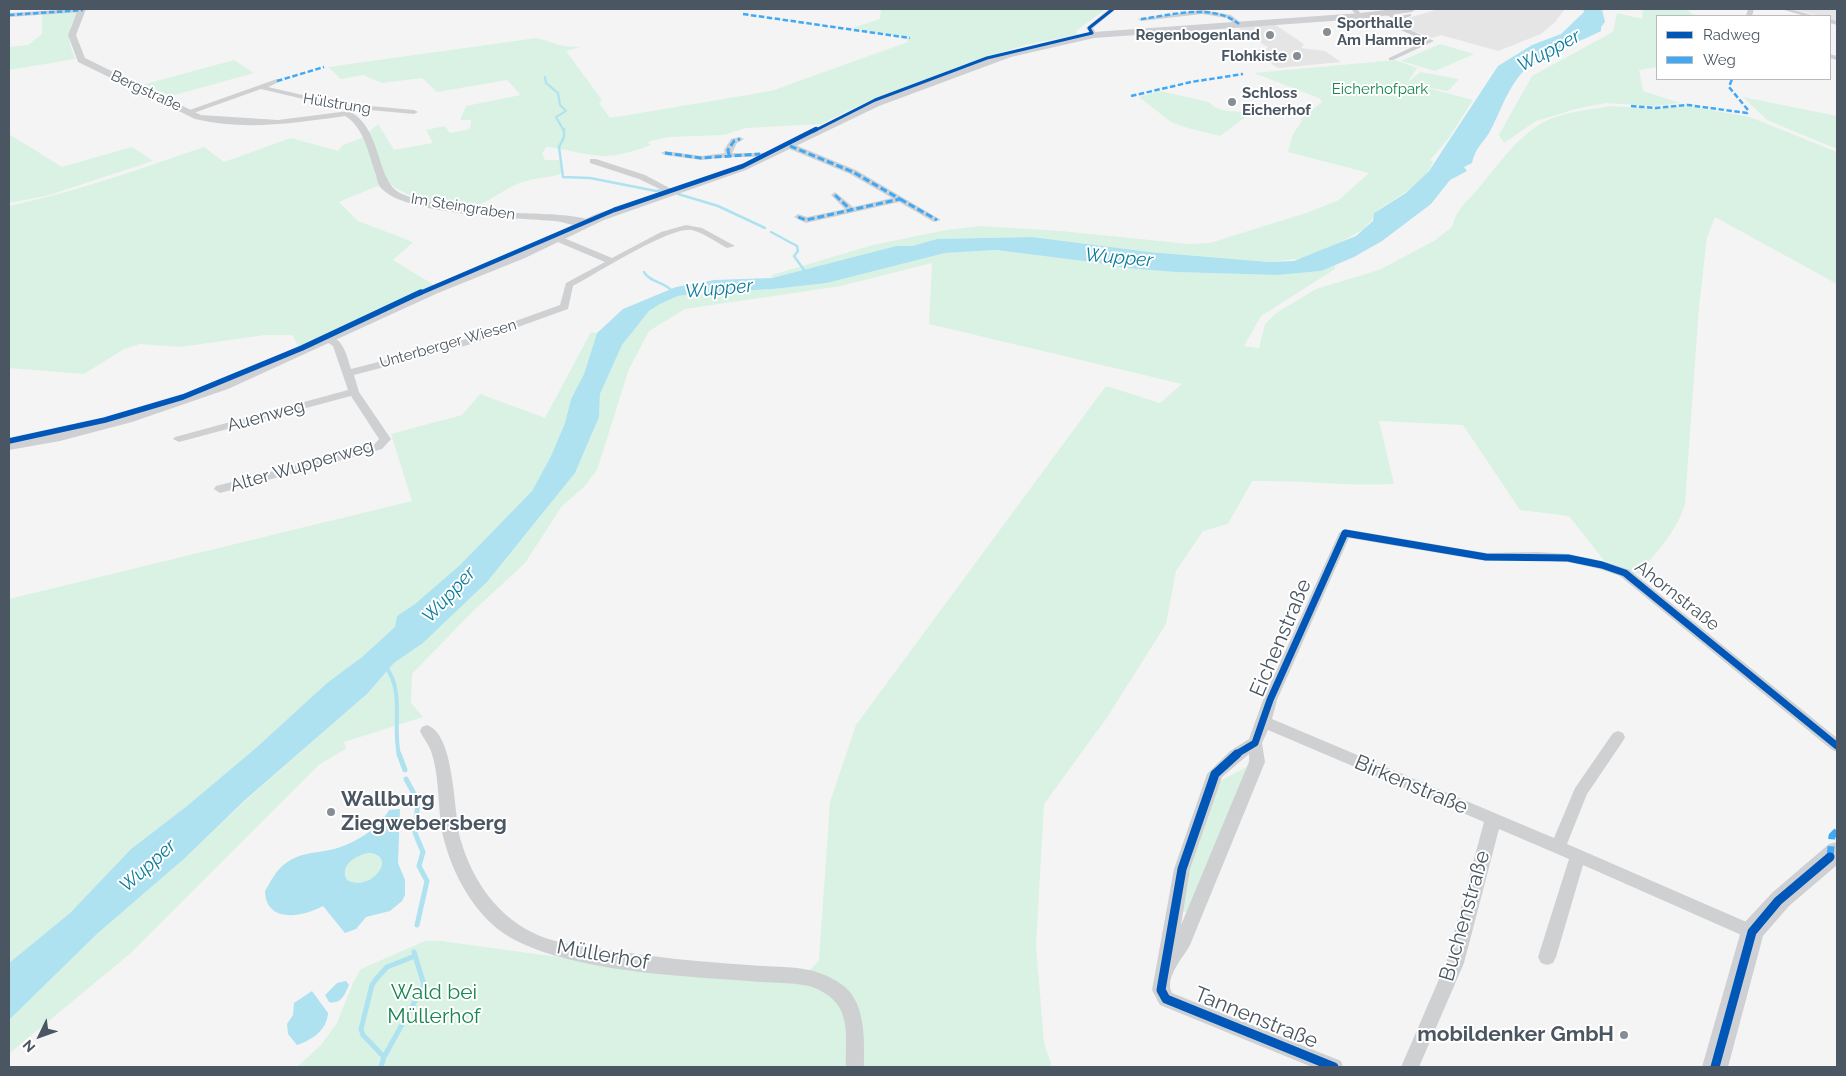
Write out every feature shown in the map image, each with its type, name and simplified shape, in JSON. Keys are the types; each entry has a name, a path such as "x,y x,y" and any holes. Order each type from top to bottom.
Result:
{"main road":[{"path":"9,445 60,436 150,413 232,382 433,290 589,223 742,168 883,101 1008,55 1094,35 1239,24 1358,12 1399,14 1412,9"},
{"path":"1715,1067 1752,932 1761,919 1775,905 1835,857"}],"street":[{"path":"1094,35 1089,28 1113,9"},
{"path":"1784,9 1808,15"},
{"path":"9,15 82,10"},
{"name":"Bergstraße","path":"82,10 72,35 81,60 208,120 267,122"},
{"path":"1141,19 1202,12 1229,16 1239,24"},
{"path":"9,20 26,14"},
{"path":"1391,58 1431,41 1396,26 1399,14"},
{"path":"188,112 277,81"},
{"name":"Hülstrung","path":"261,87 320,103 414,112"},
{"name":"Im Steingraben","path":"267,122 286,122 334,113 346,113 357,119 367,136 385,186 396,195 419,202 494,215 555,218 589,223"},
{"path":"729,155 730,144 740,139"},
{"path":"790,146 853,172 937,220"},
{"path":"666,153 701,158 729,155 772,155"},
{"path":"593,161 642,177 672,192"},
{"path":"835,195 852,212"},
{"path":"798,217 806,220 852,212 900,199"},
{"path":"556,238 612,262 672,230 683,227 694,228 730,246"},
{"name":"Unterberger Wiesen","path":"349,373 464,343 565,307 569,285 612,262"},
{"name":"Alter Wupperweg","path":"220,489 378,448 385,439 354,392 338,345 329,339"},
{"name":"Auenweg","path":"179,439 354,392"},
{"name":"Eichenstraße","path":"1163,973 1181,945 1257,762 1255,742 1264,722 1270,700 1345,533"},
{"name":"Ahornstraße","path":"1345,533 1486,557 1537,556 1568,558 1602,565 1625,573 1837,746"},
{"name":"Birkenstraße","path":"1264,722 1752,932"},
{"name":"Müllerhof","path":"427,731 434,738 440,754 452,838 462,869 485,907 506,924 524,937 560,950 641,964 809,978 822,983 840,994 850,1005 856,1067"},
{"path":"1558,847 1580,792 1618,737"},
{"path":"1163,973 1182,869 1215,774 1235,755 1255,742"},
{"name":"Buchenstraße","path":"1410,1067 1455,963 1493,820"},
{"path":"1548,957 1578,856"},
{"name":"Tannenstraße","path":"1163,973 1161,990 1166,999 1334,1067"}],"shaded area":[{"path":"1439,9 1565,9 1554,23 1541,34 1498,51 1441,35 1432,38 1402,27 1401,20"},
{"path":"1791,9 1837,9 1837,21 1831,19 1831,15 1816,15"},
{"path":"1274,24 1304,44 1301,48 1325,51 1341,62 1278,68 1252,51 1269,48 1237,27"}],"green space":[{"path":"881,9 1106,9 1076,31 1078,35 1025,45 957,67 864,103 821,124 745,128 724,135 668,137 647,142 651,145 639,149 608,156 546,147 542,154 545,160 559,160 563,173 522,182 470,208 453,208 429,202 397,189 391,184 375,187 339,202 358,221 413,242 393,260 434,285 299,347 292,335 265,335 180,347 140,344 124,349 84,374 9,368 9,206 83,187 204,147 224,162 291,138 338,151 343,145 362,138 378,124 394,150 433,143 426,130 445,126 450,133 470,129 471,120 460,120 466,106 521,95 507,80 437,92 422,78 382,83 363,75 341,79 328,67 537,38 563,46 581,47 566,51 602,100 599,103 610,118 771,91 908,42 905,37 852,28 880,19"},
{"path":"1643,9 1687,9 1693,15 1656,15 1656,67 1639,70 1643,91 1680,103 1654,106 1606,103 1576,109 1536,121 1504,143 1499,135 1532,76 1613,32 1617,13 1642,19"},
{"path":"77,12 69,35 75,59 9,70 9,47 28,45 42,34 42,14"},
{"path":"1440,44 1474,54 1435,71 1401,61"},
{"path":"234,60 254,73 171,96 142,85"},
{"name":"Eicherhofpark","path":"1395,60 1417,68 1407,83 1420,72 1459,79 1448,91 1419,86 1473,100 1448,139 1430,160 1433,162 1428,171 1415,185 1374,213 1372,220 1364,229 1334,246 1306,258 1268,262 1150,252 1032,237 937,239 912,246 896,246 772,278 772,275 873,245 946,230 980,226 1061,231 1189,244 1210,243 1309,212 1339,200 1369,173 1288,152 1293,134 1302,121 1301,119 1322,102 1319,98 1254,73"},
{"path":"1160,91 1209,102 1223,110 1251,113 1220,136 1171,122 1139,97"},
{"path":"1743,97 1837,116 1837,149 1767,120"},
{"name":"Wald bei Müllerhof","path":"1611,106 1656,109 1689,106 1750,117 1837,152 1837,284 1715,217 1707,237 1699,307 1685,503 1672,532 1638,574 1606,563 1569,516 1520,510 1463,425 1379,421 1394,484 1252,481 1228,524 1203,531 1176,571 1166,624 1108,716 1044,804 1036,945 1044,1043 1052,1067 297,1067 321,1045 337,1023 353,983 361,969 425,941 441,941 572,959 798,984 819,960 830,802 856,725 1106,386 1160,403 1182,384 929,324 932,263 841,286 685,309 649,331 629,369 597,470 584,487 562,506 525,563 471,613 412,674 411,703 423,717 344,742 346,749 320,764 132,952 10,1053 9,1063 9,1020 98,933 185,858 245,801 367,694 394,663 423,643 487,582 575,473 599,417 600,394 622,345 649,311 660,304 678,296 699,293 773,289 827,283 945,253 996,250 1125,268 1175,272 1277,275 1321,271 1335,264 1335,269 1261,316 1244,346 1259,348 1265,324 1276,313 1316,289 1379,270 1434,241 1452,227 1457,214 1464,204 1501,160 1514,145 1537,126 1545,121 1564,115"},
{"path":"9,134 62,167 132,147 153,161 46,196 9,203"},
{"path":"591,332 597,333 584,374 571,399 565,423 551,456 532,491 460,565 415,604 397,616 395,627 362,657 327,683 257,747 187,806 131,849 70,913 9,963 9,599 412,501 391,434 462,415 480,394 545,418"},
{"path":"1252,764 1190,913 1180,911 1196,845 1220,781"},
{"path":"369,853 378,856 382,861 382,867 378,873 365,882 356,883 347,880 345,870 347,865 354,858"}],"water":[{"name":"Wupper","path":"1583,9 1602,9 1605,22 1601,27 1601,31 1556,51 1525,70 1509,92 1489,133 1479,146 1472,163 1464,167 1467,171 1450,180 1431,204 1382,241 1354,257 1321,271 1277,275 1175,272 1125,268 996,250 945,253 827,283 678,296 649,311 622,345 600,394 599,417 575,473 487,582 423,643 394,663 367,694 245,800 185,858 98,933 9,1020 9,963 70,913 131,849 187,806 257,747 327,683 362,657 395,627 397,616 415,604 460,565 532,491 551,456 565,423 571,399 584,374 597,333 623,309 676,287 714,280 772,278 896,246 912,246 937,239 1032,237 1150,252 1268,262 1294,261 1356,236 1373,221 1374,213 1406,193 1429,171 1498,66 1532,45 1561,34 1584,12"},
{"path":"400,809 398,863 405,880 405,895 402,901 390,911 366,917 356,929 345,933 323,906 296,915 279,913 272,909 267,902 265,891 282,866 301,855 338,848 364,836 378,824 389,810","holes":["369,853 378,856 382,860 382,866 372,878 365,882 356,883 347,880 345,870 354,858"]},
{"path":"346,981 349,985 342,998 337,1002 329,1002 325,995 337,983"},
{"path":"312,991 328,1013 327,1019 318,1034 297,1045 288,1034 287,1024 293,1015 294,1003"}],"waterway":[{"path":"545,77 546,83 558,93 560,105 566,111 556,117 564,131"},
{"path":"564,131 564,137 559,147 563,177 590,178 656,191 665,190"},
{"path":"678,194 718,206 765,228"},
{"path":"771,232 797,246 798,251 794,256 807,274"},
{"path":"644,272 650,278 672,291"},
{"path":"386,667 392,677 397,698 397,744 399,755"},
{"path":"399,754 405,770"},
{"path":"406,779 418,801 415,833 423,852 419,866 427,881 417,925"},
{"path":"384,1057 424,985 414,952"},
{"path":"384,1057 363,1035 361,1029 372,985 387,967 415,956"},
{"path":"381,1067 384,1057"}],"marked path":[{"path":"9,15 83,10"},
{"path":"1141,19 1202,12 1229,16 1239,24"},
{"path":"743,14 910,38"},
{"path":"277,81 324,67"},
{"path":"1131,96 1191,82 1243,74"},
{"path":"1631,106 1656,108 1688,105 1747,113 1748,110 1729,87 1732,80"},
{"path":"729,155 728,150 734,141 740,139"},
{"path":"790,146 853,172 900,199 806,220 798,217"},
{"path":"665,153 701,158 760,154"},
{"path":"835,195 852,211"},
{"path":"900,199 937,220"},
{"path":"1833,858 1830,857 1832,836 1837,831"}],"cycle path":[{"path":"9,441 105,420 183,397 302,348 437,285 534,246 614,210 743,166 875,100 987,58 1092,33 1089,28 1113,9"},
{"path":"1334,1067 1166,999 1161,990 1182,869 1215,774 1235,755 1255,743 1264,722 1270,700 1345,533 1486,557 1537,556 1568,558 1602,565 1625,573 1837,746"},
{"path":"1715,1067 1752,932 1778,901 1830,857"}],"place":[{"name":"Sporthalle Am Hammer","path":"1327,32"},
{"name":"Regenbogenland","path":"1270,35"},
{"name":"Flohkiste","path":"1297,56"},
{"name":"Schloss Eicherhof","path":"1232,102"},
{"name":"Wallburg Ziegwebersberg","path":"331,812"},
{"name":"mobildenker GmbH","path":"1624,1035"}]}
